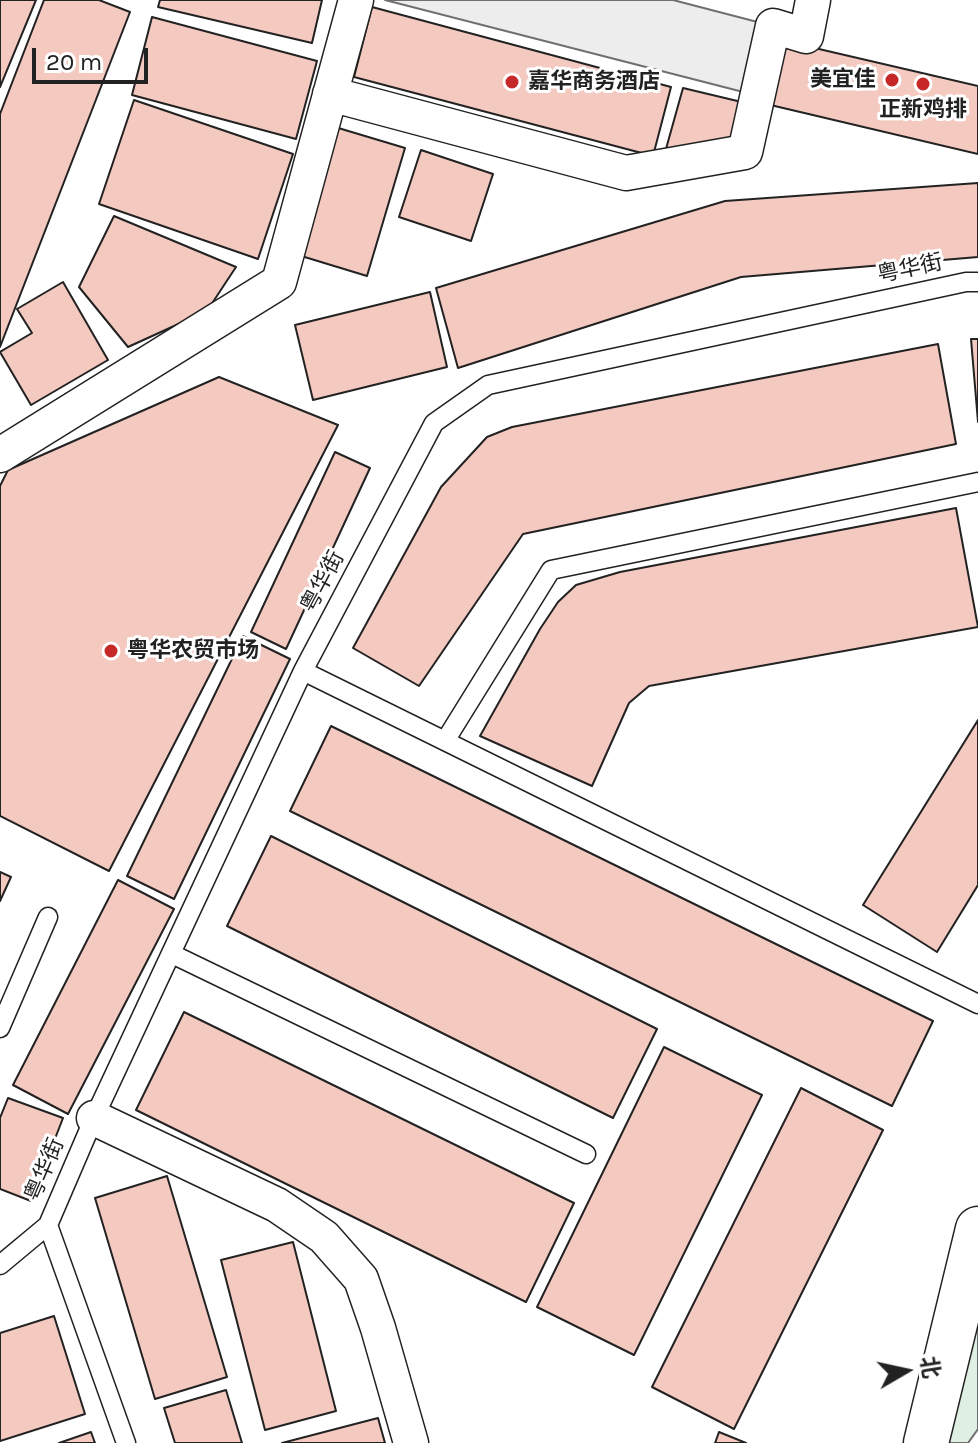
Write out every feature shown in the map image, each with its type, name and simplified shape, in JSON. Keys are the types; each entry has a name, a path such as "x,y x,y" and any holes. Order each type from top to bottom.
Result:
{"street":[{"path":"0,455 279,282 356,0"},
{"path":"330,94 626,173 745,152 773,26 806,36 813,0"},
{"path":"94,1118 277,1205 324,1237 361,1279 411,1443"},
{"path":"926,1443 978,1229"}],"lane":[{"name":"粤华街","path":"0,1265 48,1225 94,1118 303,671 434,423 488,385 966,282 978,282"},
{"path":"445,741 551,570 978,482"},
{"path":"303,671 978,1004"},
{"path":"0,1028 48,917"},
{"path":"172,954 586,1154"},
{"path":"48,1225 126,1443"}],"green space":[{"path":"978,1271 978,1429 968,1443 938,1443"}],"shaded area":[{"path":"385,0 673,0 769,25 751,94"}],"building":[{"path":"0,0 36,0 0,87"},
{"path":"44,0 99,0 130,12 0,347 0,114"},
{"path":"160,0 322,0 312,43 158,7"},
{"name":"嘉华商务酒店","path":"372,7 671,87 653,156 354,77"},
{"path":"152,17 317,61 296,139 132,95"},
{"path":"776,39 978,86 978,154 762,103"},
{"path":"683,88 750,104 742,143 664,156"},
{"path":"134,100 293,154 258,259 99,204"},
{"path":"335,127 405,148 367,276 298,255"},
{"path":"421,150 493,174 471,241 399,217"},
{"path":"978,183 978,257 741,277 458,368 436,288 725,201"},
{"path":"114,216 236,267 207,311 128,347 79,287"},
{"path":"63,282 108,360 31,405 0,352 32,333 17,309"},
{"path":"430,292 447,367 313,400 295,325"},
{"path":"971,339 978,339 978,422"},
{"path":"938,344 956,444 523,534 419,686 353,648 441,487 487,437 512,427"},
{"name":"粤华农贸市场","path":"219,377 338,425 109,871 0,816 0,486 8,470"},
{"path":"335,452 370,468 286,649 251,632"},
{"path":"956,508 978,627 649,686 629,703 592,786 480,736 540,629 558,602 576,585 620,572"},
{"path":"243,636 290,659 174,899 127,876"},
{"path":"978,720 978,885 937,952 863,905"},
{"path":"331,726 933,1021 892,1106 290,811"},
{"path":"271,836 657,1029 613,1118 227,926"},
{"path":"0,872 11,877 0,901"},
{"path":"118,880 174,909 68,1114 13,1085"},
{"path":"184,1012 574,1203 526,1302 136,1110"},
{"path":"664,1047 762,1095 634,1355 537,1307"},
{"path":"801,1088 883,1130 734,1429 652,1387"},
{"path":"8,1098 63,1118 31,1201 0,1189 0,1118"},
{"path":"167,1176 227,1377 155,1399 95,1198"},
{"path":"293,1242 336,1411 265,1430 221,1260"},
{"path":"54,1316 85,1414 0,1441 0,1333"},
{"path":"226,1390 242,1443 175,1443 164,1408"},
{"path":"378,1418 385,1443 282,1443"},
{"path":"91,1432 95,1443 59,1443"},
{"path":"719,1432 746,1443 715,1443"}],"place":[{"name":"美宜佳","path":"892,80"},
{"name":"嘉华商务酒店","path":"512,82"},
{"name":"正新鸡排","path":"923,84"},
{"name":"粤华农贸市场","path":"111,651"}]}
